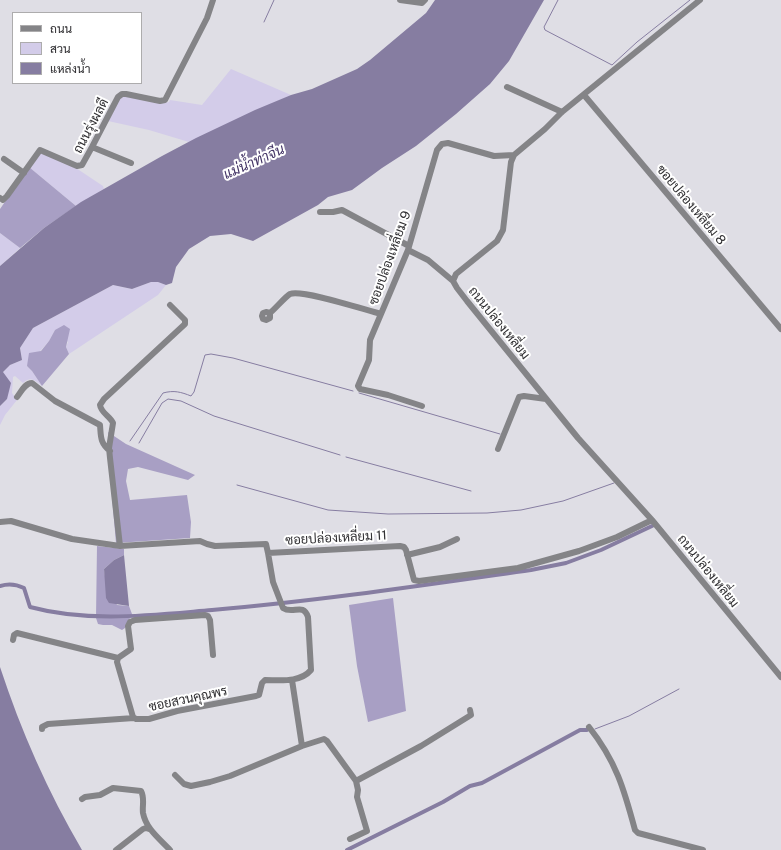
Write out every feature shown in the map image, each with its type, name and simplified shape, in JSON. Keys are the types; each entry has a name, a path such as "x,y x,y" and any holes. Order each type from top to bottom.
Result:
{"street":[{"name":"ถนนรุ่งผลดี","path":"0,206 2,199 24,173 40,150 78,166 84,162 118,97 122,94 160,101 165,100 207,18 213,0"},
{"path":"400,0 422,3 425,0"},
{"path":"514,155 545,129 562,112 700,0"},
{"path":"507,87 562,112"},
{"name":"ซอยปล่องเหลี่ยม 8","path":"584,95 781,329"},
{"name":"ซอยปล่องเหลี่ยม 9","path":"422,406 388,395 360,389 358,387 369,360 370,340 408,248 437,150 440,145 448,143 494,156 514,155"},
{"path":"92,147 125,162 131,163"},
{"name":"ถนนปล่องเหลี่ยม","path":"514,155 503,230 497,241 456,274 453,281 456,288 578,438 652,520 781,677"},
{"path":"4,159 24,173"},
{"path":"320,212 342,210 428,260 453,281"},
{"path":"270,313 288,295 296,293 309,294 381,314"},
{"path":"120,546 110,451 113,423 101,409 102,403 185,324 185,320 170,305"},
{"path":"17,397 25,386 32,383 55,401 100,425 102,442 110,451"},
{"path":"498,449 519,397 524,396 546,399"},
{"name":"ซอยปล่องเหลี่ยม 11","path":"0,519 67,538 120,546 200,541 215,546 266,544 268,552 400,546 404,547 407,555"},
{"path":"457,539 440,547 407,555 414,580 431,580 518,568 579,551 617,537 652,520"},
{"name":"ซอยสวนคุณพร","path":"118,658 117,662 130,713 136,719 149,719 177,711 256,696 259,695 262,683 265,680 292,680 304,676 311,670 308,617 306,611 303,609 289,611 283,608 273,582 268,552"},
{"path":"13,640 14,635 17,633 118,658 131,649 128,626 130,622 134,620 205,615 208,616 210,620 213,655"},
{"path":"292,680 302,746"},
{"path":"356,781 420,746 470,715 470,710"},
{"path":"42,729 42,727 48,724 134,718"},
{"path":"589,727 601,742 618,775 627,800 635,830 638,833 674,847 703,850"},
{"path":"174,775 184,784 196,786 230,776 321,739 327,741 356,781 358,790 357,796 367,831 350,839"},
{"path":"82,799 85,797 100,795 113,788 141,791 143,794 144,814 149,829 170,850"},
{"path":"116,850 143,829 149,829"}],"green space":[{"path":"231,69 291,95 189,142 149,130 108,121 122,95 163,103 169,102 170,100 202,105"},
{"path":"42,152 76,168 103,186 104,189 76,206 29,167"},
{"path":"0,233 20,248 0,266"},
{"path":"151,282 158,282 166,285 158,295 69,354 66,347 68,342 55,330 49,341 27,366 42,386 30,379 23,383 15,376 13,377 12,393 17,400 5,415 0,425 0,406 7,399 3,372 10,365 22,360 20,348 33,328 113,285 132,289"}],"shaded area":[{"path":"29,167 76,206 44,228 20,248 0,233 0,209"},
{"path":"64,325 70,329 66,347 69,354 42,386 27,366 29,353 41,351 55,330"},
{"path":"108,432 126,444 195,475 188,480 138,467 128,469 126,481 130,500 187,495 191,522 190,538 116,543"},
{"path":"97,546 124,549 124,555 114,560 104,569 105,576 117,605 129,606 132,614 125,628 122,630 112,625 98,624 96,618"},
{"path":"393,598 406,711 368,722 357,666 349,605"}],"water":[{"name":"แม่น้ำท่าจีน","path":"435,0 544,0 509,61 490,84 416,146 352,190 328,197 318,205 253,241 231,234 210,236 189,249 176,267 172,283 166,285 158,282 151,282 132,289 113,285 33,328 20,348 22,360 10,365 3,372 11,383 7,399 0,406 0,266 44,228 81,202 162,156 255,110 291,95 312,89 357,69 370,60 426,13"},
{"path":"124,555 129,606 109,603 106,598 104,569 114,560"},
{"path":"0,667 36,761 82,850 0,850"}],"waterway":[{"path":"264,22 274,0"},
{"path":"558,0 544,27 545,30 612,65 637,42 690,0"},
{"path":"130,441 163,393 177,392 191,396 194,392 205,355 211,354 233,358 353,391"},
{"path":"359,393 500,434"},
{"path":"139,443 162,403 168,399 181,401 214,416 340,455"},
{"path":"346,457 471,491"},
{"path":"237,485 328,510 388,514 487,513 521,510 563,501 614,483"},
{"path":"0,586 12,584 24,588 30,607 75,615 121,616 212,610 332,597 531,570 566,563 601,550 652,526"},
{"path":"595,729 629,716 679,689"},
{"path":"347,850 443,802 470,786 482,783 580,730 587,730"}]}
